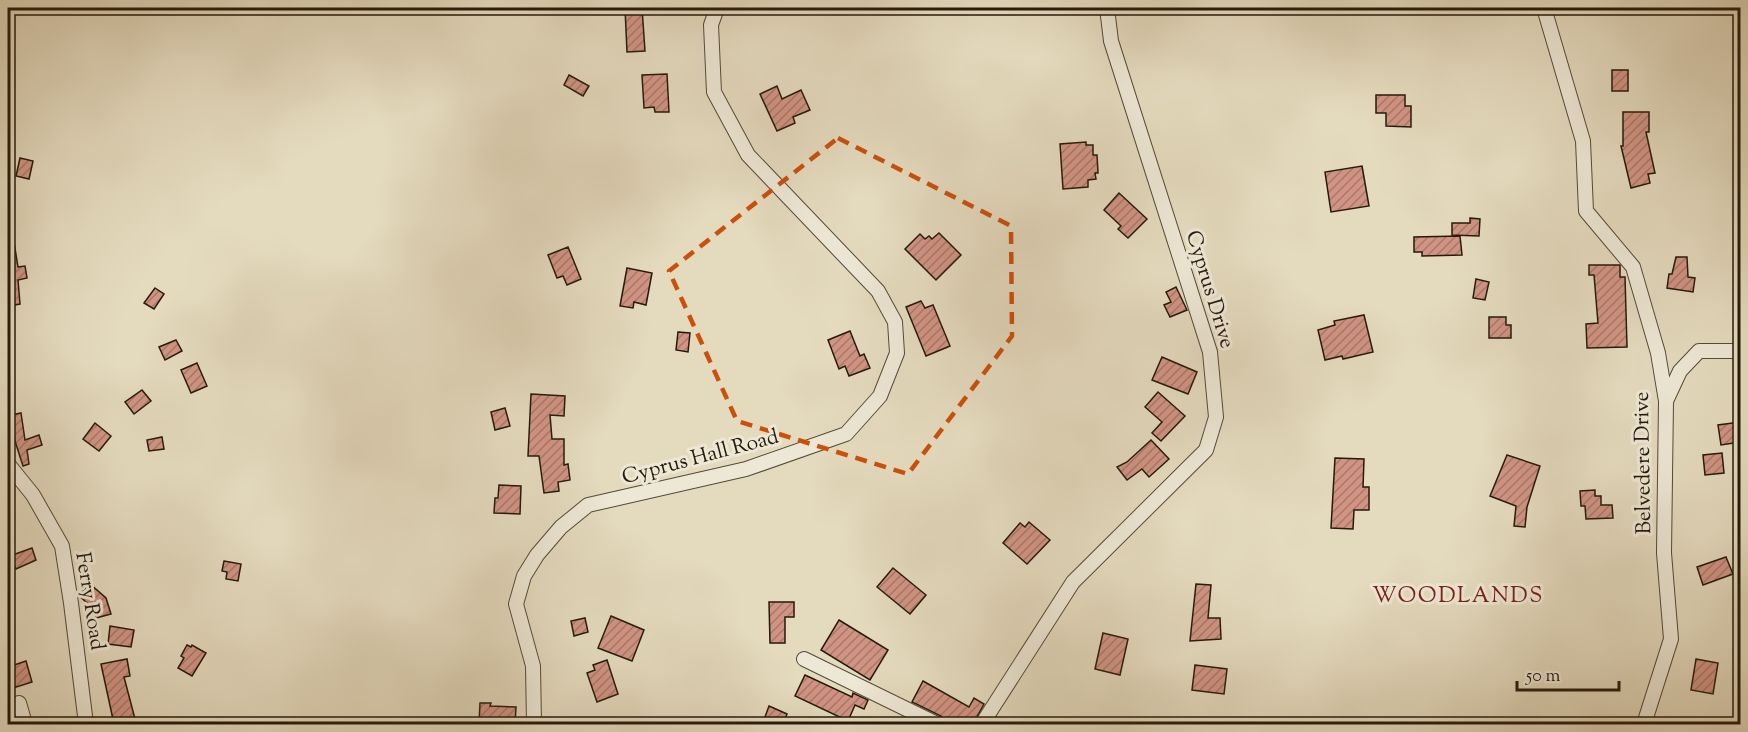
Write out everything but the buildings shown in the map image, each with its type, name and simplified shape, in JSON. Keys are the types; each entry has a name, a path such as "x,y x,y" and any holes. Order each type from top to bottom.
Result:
{"street":[{"name":"Cyprus Hall Road","path":"534,724 532,666 516,604 524,576 537,555 561,527 588,506 746,470 846,434 880,396 897,352 895,322 878,291 748,155 714,92 711,25 717,8"},
{"name":"Cyprus Drive","path":"982,724 1073,582 1206,450 1216,417 1210,352 1111,41 1107,8"},
{"name":"Belvedere Drive","path":"1544,8 1583,141 1587,211 1633,267 1658,353 1666,401 1664,553 1671,639 1644,724"},
{"path":"1666,401 1680,371 1699,351 1740,351"},
{"name":"Ferry Road","path":"8,464 33,495 62,546 86,724"},
{"path":"804,659 937,724"},
{"path":"19,703 25,724"}],"highlighted area":[{"path":"838,138 1011,226 1012,336 908,474 737,421 669,271"}],"district":[{"name":"WOODLANDS","path":"1458,594"}]}
